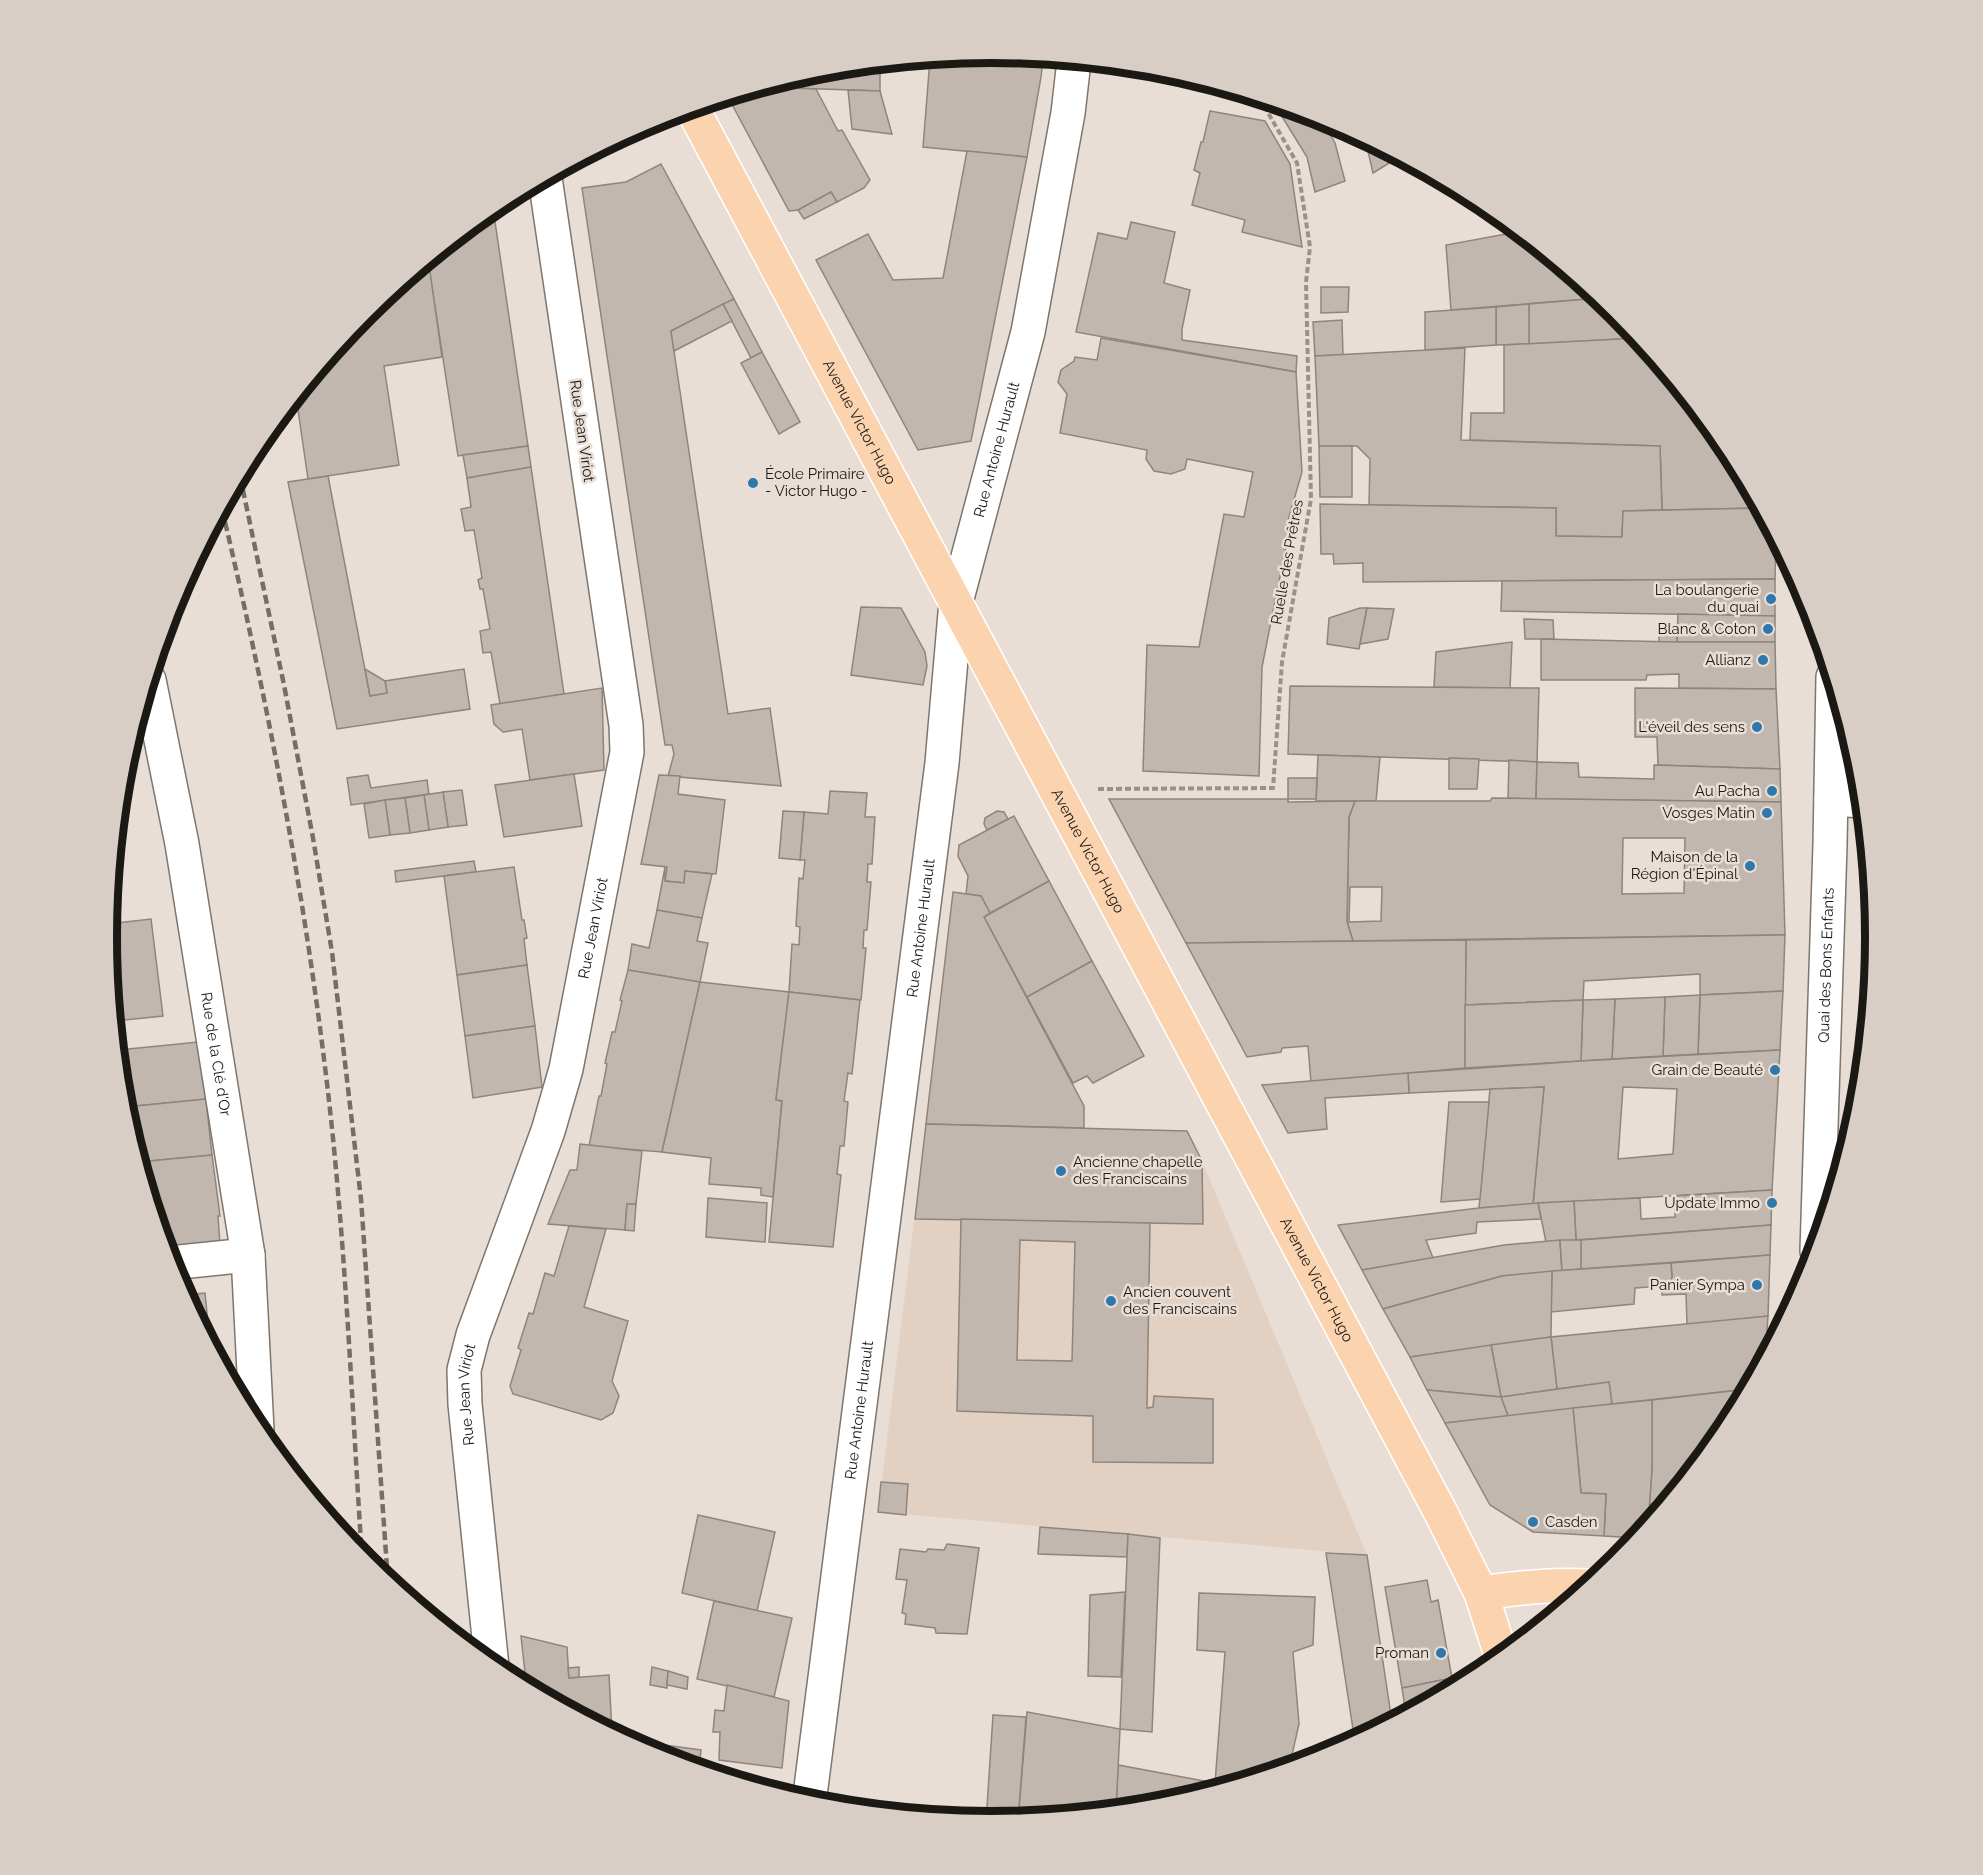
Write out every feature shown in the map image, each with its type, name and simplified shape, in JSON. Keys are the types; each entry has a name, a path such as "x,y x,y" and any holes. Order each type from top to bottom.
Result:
{"main road":[{"name":"Avenue Victor Hugo","path":"696,115 1435,1502 1481,1593 1499,1649"},
{"path":"1481,1593 1529,1586 1578,1586"}],"street":[{"name":"Rue Antoine Hurault","path":"810,1793 942,763 956,602 1028,332 1068,113 1073,67"},
{"name":"Rue Jean Viriot","path":"491,1654 465,1404 464,1370 473,1335 548,1131 566,1070 627,753 626,725 546,185"},
{"name":"Rue de la Clé d'Or","path":"152,694 182,844 248,1255 256,1410"},
{"name":"Quai des Bons Enfants","path":"1818,1224 1833,699"},
{"path":"1831,799 1855,800"},
{"path":"180,1262 248,1255"}],"path":[{"name":"Ruelle des Prêtres","path":"1059,796 1104,788 1273,788 1282,662 1311,499 1306,282 1310,248 1297,163 1264,106"}],"shaded area":[{"path":"926,1124 1187,1131 1202,1161 1367,1555 878,1512"}],"building":[{"path":"992,63 1042,65 1027,157 923,147 929,65"},
{"path":"880,70 880,91 793,88 821,80"},
{"path":"784,89 816,89 838,131 842,130 870,180 864,188 837,202 831,192 798,210 789,211 731,103"},
{"path":"848,90 880,91 892,134 852,129"},
{"path":"1210,111 1265,121 1290,164 1302,247 1242,232 1245,220 1192,205 1200,173 1194,170"},
{"path":"1279,111 1328,131 1335,143 1345,181 1315,192 1307,157"},
{"path":"1367,148 1393,161 1373,173"},
{"path":"967,151 1027,157 971,441 918,450 816,260 868,234 893,280 943,278"},
{"path":"661,164 734,299 671,331 728,714 770,708 781,786 668,776 674,754 672,745 665,745 582,188 626,182"},
{"path":"831,192 837,202 804,219 798,210"},
{"path":"495,218 528,446 458,456 429,268"},
{"path":"1131,222 1175,232 1164,283 1190,290 1182,340 1297,356 1296,372 1076,332 1098,233 1127,239"},
{"path":"1509,233 1588,299 1451,310 1446,245"},
{"path":"429,268 442,357 384,366 399,465 308,479 297,406 334,361 373,319"},
{"path":"1321,287 1349,287 1348,312 1321,313"},
{"path":"734,299 762,352 751,358 723,304"},
{"path":"1588,299 1628,339 1529,344 1529,304"},
{"path":"723,304 732,321 674,351 671,331"},
{"path":"1529,304 1529,344 1496,345 1496,307"},
{"path":"1496,307 1496,345 1425,350 1425,312"},
{"path":"1342,320 1343,355 1315,356 1313,322"},
{"path":"1101,338 1296,372 1302,472 1287,524 1290,526 1262,667 1259,776 1143,771 1147,645 1199,647 1224,514 1244,517 1253,472 1187,459 1185,469 1171,474 1154,471 1146,459 1147,450 1060,433 1067,394 1058,382 1061,370 1074,361 1075,357 1097,360"},
{"path":"1628,339 1685,405 1719,452 1753,508 1662,510 1660,446 1470,440 1471,413 1504,413 1504,345"},
{"path":"1465,348 1461,440 1660,446 1662,510 1623,511 1622,537 1556,536 1556,508 1369,505 1370,459 1357,446 1319,446 1315,356"},
{"path":"762,352 800,422 779,434 741,363"},
{"path":"528,446 531,467 467,478 463,455"},
{"path":"1319,446 1352,446 1352,497 1320,497"},
{"path":"531,467 564,694 500,704 491,652 483,653 480,631 490,629 483,589 480,589 478,580 482,578 474,530 465,531 461,509 471,507 467,478"},
{"path":"328,476 370,696 387,693 385,681 464,669 470,709 337,729 288,482"},
{"path":"1320,504 1556,508 1556,536 1622,537 1623,511 1753,508 1776,550 1775,579 1363,582 1363,563 1334,564 1333,554 1321,554"},
{"path":"1775,579 1775,616 1501,611 1502,581"},
{"path":"861,607 901,608 925,652 927,666 923,685 851,675"},
{"path":"1367,608 1359,649 1327,644 1329,618"},
{"path":"1367,608 1394,609 1388,639 1360,644"},
{"path":"1678,614 1775,616 1775,642 1677,642"},
{"path":"1524,619 1553,620 1554,639 1525,639"},
{"path":"1659,629 1677,629 1677,642 1659,642"},
{"path":"1541,639 1775,642 1776,689 1679,688 1679,674 1647,675 1646,680 1541,680"},
{"path":"1512,642 1510,688 1434,687 1436,652"},
{"path":"365,669 385,681 387,693 370,696"},
{"path":"1290,686 1539,688 1537,762 1288,754"},
{"path":"602,688 604,770 530,780 522,729 503,732 494,724 491,705"},
{"path":"1635,688 1776,689 1780,769 1658,765 1657,737 1635,737"},
{"path":"1318,755 1380,757 1376,801 1316,801"},
{"path":"1449,758 1479,759 1477,789 1449,789"},
{"path":"1509,760 1537,762 1536,799 1508,798"},
{"path":"1537,762 1578,763 1579,777 1654,779 1654,765 1780,769 1781,802 1536,799"},
{"path":"574,774 582,826 504,837 495,785"},
{"path":"368,775 371,788 427,780 429,794 351,805 347,778"},
{"path":"659,775 680,776 678,794 725,800 716,874 685,871 684,883 665,881 667,867 641,864"},
{"path":"1288,778 1317,778 1316,799 1288,799"},
{"path":"462,790 467,825 448,827 443,792"},
{"path":"830,791 867,793 865,817 875,817 872,864 868,864 867,882 871,882 867,930 864,930 863,948 866,948 861,1000 789,992 792,944 799,945 800,927 796,926 799,878 803,879 805,860 800,860 804,812 828,814"},
{"path":"443,792 448,827 429,830 424,795"},
{"path":"424,795 429,830 410,833 405,798"},
{"path":"405,798 410,833 390,835 385,800"},
{"path":"1492,798 1781,802 1785,935 1353,941 1347,922 1349,817 1355,801 1490,801","holes":["1623,838 1685,838 1684,893 1622,894","1350,887 1382,887 1381,921 1349,922"]},
{"path":"1109,799 1355,801 1349,817 1347,922 1353,941 1186,943"},
{"path":"385,800 390,835 369,838 364,804"},
{"path":"783,811 804,812 800,860 779,858"},
{"path":"997,811 1004,812 1008,819 987,830 984,824 985,818"},
{"path":"1014,816 1049,881 990,913 981,896 966,894 968,876 958,856 959,845"},
{"path":"474,861 476,872 396,882 395,871"},
{"path":"514,867 527,938 524,939 527,965 457,975 444,876"},
{"path":"665,867 665,881 684,883 685,871 712,874 702,918 657,910"},
{"path":"1049,881 1092,961 1027,997 984,917"},
{"path":"953,892 981,896 990,913 984,917 1084,1106 1084,1128 926,1124"},
{"path":"657,910 702,918 697,941 708,943 700,982 628,970 632,944 649,948"},
{"path":"151,919 163,1016 121,1020 118,923"},
{"path":"1785,935 1783,991 1700,995 1700,974 1584,981 1583,1000 1465,1005 1466,940"},
{"path":"1466,940 1465,1068 1311,1082 1308,1046 1282,1048 1281,1052 1247,1057 1186,943"},
{"path":"1092,961 1144,1056 1093,1083 1087,1076 1073,1083 1027,997"},
{"path":"527,965 535,1026 465,1036 457,975"},
{"path":"628,970 700,982 662,1152 589,1146 599,1096 601,1096 607,1064 605,1063 612,1032 615,1032"},
{"path":"700,982 789,992 776,1100 782,1101 773,1197 761,1195 761,1188 709,1184 711,1158 662,1152"},
{"path":"1783,991 1780,1050 1698,1054 1700,995"},
{"path":"789,992 860,1000 852,1074 848,1073 844,1101 848,1102 844,1146 840,1146 837,1174 841,1175 833,1247 769,1242 782,1101 776,1100"},
{"path":"1700,995 1698,1054 1663,1056 1665,997"},
{"path":"1665,997 1663,1056 1612,1059 1615,999"},
{"path":"1615,999 1612,1059 1581,1061 1583,1000"},
{"path":"1583,1000 1581,1061 1465,1068 1465,1005"},
{"path":"535,1026 542,1087 473,1098 465,1036"},
{"path":"198,1042 206,1099 134,1106 124,1050"},
{"path":"1780,1050 1772,1190 1533,1204 1544,1087 1409,1093 1408,1073","holes":["1623,1087 1677,1089 1673,1154 1618,1159"]},
{"path":"1408,1073 1409,1093 1325,1098 1327,1129 1288,1133 1262,1085"},
{"path":"1544,1087 1533,1204 1479,1208 1490,1089"},
{"path":"206,1099 212,1155 146,1161 134,1106"},
{"path":"1449,1102 1489,1102 1480,1199 1441,1202"},
{"name":"Ancienne chapelle des Franciscains","path":"926,1124 1187,1131 1202,1161 1203,1224 915,1219"},
{"path":"580,1144 642,1151 636,1204 627,1204 625,1230 548,1224 570,1170 577,1170"},
{"path":"212,1155 220,1216 218,1216 220,1245 175,1248 163,1219 146,1161"},
{"path":"1772,1190 1771,1225 1576,1240 1574,1201 1640,1198 1641,1219 1675,1217 1675,1196"},
{"path":"708,1198 767,1203 765,1242 706,1237"},
{"path":"1574,1201 1576,1240 1546,1242 1538,1203"},
{"path":"1538,1203 1541,1219 1477,1222 1476,1233 1426,1240 1433,1258 1362,1270 1338,1225 1479,1208"},
{"path":"627,1204 636,1204 634,1231 625,1230"},
{"name":"Ancien couvent des Franciscains","path":"961,1219 1150,1223 1147,1408 1153,1407 1154,1396 1213,1399 1213,1463 1093,1462 1093,1416 957,1411","holes":["1020,1240 1075,1242 1072,1361 1017,1360"]},
{"path":"1771,1225 1770,1255 1581,1269 1581,1240"},
{"path":"569,1226 606,1229 584,1307 628,1321 612,1381 619,1396 613,1413 601,1420 513,1394 510,1386 521,1350 518,1348 529,1313 533,1314 545,1273 554,1276"},
{"path":"1560,1240 1562,1271 1502,1276 1383,1309 1362,1270 1504,1245"},
{"path":"1560,1240 1581,1240 1581,1269 1562,1271"},
{"path":"1770,1255 1768,1316 1687,1325 1686,1294 1662,1295 1662,1286 1672,1277 1671,1263"},
{"path":"1671,1263 1670,1281 1662,1286 1635,1288 1634,1304 1551,1312 1552,1271"},
{"path":"1552,1271 1551,1337 1410,1357 1383,1309 1502,1276"},
{"path":"205,1293 208,1327 207,1324 194,1294"},
{"path":"1768,1316 1766,1343 1740,1390 1612,1404 1609,1382 1557,1389 1551,1337"},
{"path":"1551,1337 1557,1389 1501,1397 1491,1345"},
{"path":"1491,1345 1501,1397 1427,1390 1410,1357"},
{"path":"1609,1382 1612,1404 1508,1416 1501,1397"},
{"path":"1427,1390 1501,1397 1508,1416 1445,1423"},
{"path":"1740,1390 1685,1470 1649,1514 1652,1469 1652,1400"},
{"path":"1652,1400 1652,1469 1649,1514 1627,1537 1604,1536 1606,1494 1581,1493 1573,1408"},
{"path":"1573,1408 1581,1493 1606,1494 1604,1536 1533,1532 1490,1505 1445,1423"},
{"path":"881,1482 908,1484 906,1515 878,1512"},
{"path":"698,1515 775,1532 757,1611 682,1593"},
{"path":"1040,1527 1128,1534 1127,1557 1038,1554"},
{"path":"1128,1534 1160,1538 1152,1732 1120,1729"},
{"path":"947,1544 979,1548 967,1634 936,1633 935,1628 905,1624 906,1614 902,1613 907,1580 896,1579 900,1549 926,1552 928,1549 944,1550"},
{"path":"1326,1553 1367,1555 1391,1715 1354,1733"},
{"path":"1427,1580 1431,1602 1438,1600 1452,1678 1402,1688 1385,1587"},
{"path":"1125,1592 1121,1677 1088,1676 1090,1595"},
{"path":"1199,1593 1315,1597 1313,1645 1293,1652 1299,1724 1291,1759 1215,1783 1225,1652 1197,1650"},
{"path":"714,1601 792,1618 774,1697 697,1679"},
{"path":"521,1636 567,1647 569,1678 609,1675 612,1725 554,1695 537,1685 537,1681 532,1681 525,1677"},
{"path":"579,1667 579,1677 569,1678 568,1668"},
{"path":"652,1667 668,1671 667,1688 650,1685"},
{"path":"668,1671 688,1677 687,1689 667,1685"},
{"path":"1452,1678 1452,1680 1405,1708 1402,1688"},
{"path":"727,1685 789,1701 782,1768 719,1760 720,1732 713,1732 715,1710 724,1711"},
{"path":"1027,1712 1120,1729 1116,1803 1049,1810 1019,1809"},
{"path":"993,1715 1026,1717 1019,1811 987,1812"},
{"path":"664,1745 701,1750 700,1762 664,1748"},
{"path":"1118,1765 1214,1783 1116,1803"}],"railway":[{"path":"242,487 284,685 332,952 361,1199 387,1569"},
{"path":"224,519 253,646 280,783 315,990 337,1183 361,1543"}],"place":[{"name":"École Primaire - Victor Hugo -","path":"753,483"},
{"name":"La boulangerie du quai","path":"1771,599"},
{"name":"Blanc & Coton","path":"1768,629"},
{"name":"Allianz","path":"1763,660"},
{"name":"L'éveil des sens","path":"1757,727"},
{"name":"Au Pacha","path":"1772,791"},
{"name":"Vosges Matin","path":"1767,813"},
{"name":"Maison de la Région d'Épinal","path":"1750,866"},
{"name":"Grain de Beauté","path":"1775,1070"},
{"name":"Ancienne chapelle des Franciscains","path":"1061,1171"},
{"name":"Update Immo","path":"1772,1203"},
{"name":"Panier Sympa","path":"1757,1285"},
{"name":"Ancien couvent des Franciscains","path":"1111,1301"},
{"name":"Casden","path":"1533,1522"},
{"name":"Proman","path":"1441,1653"}]}
